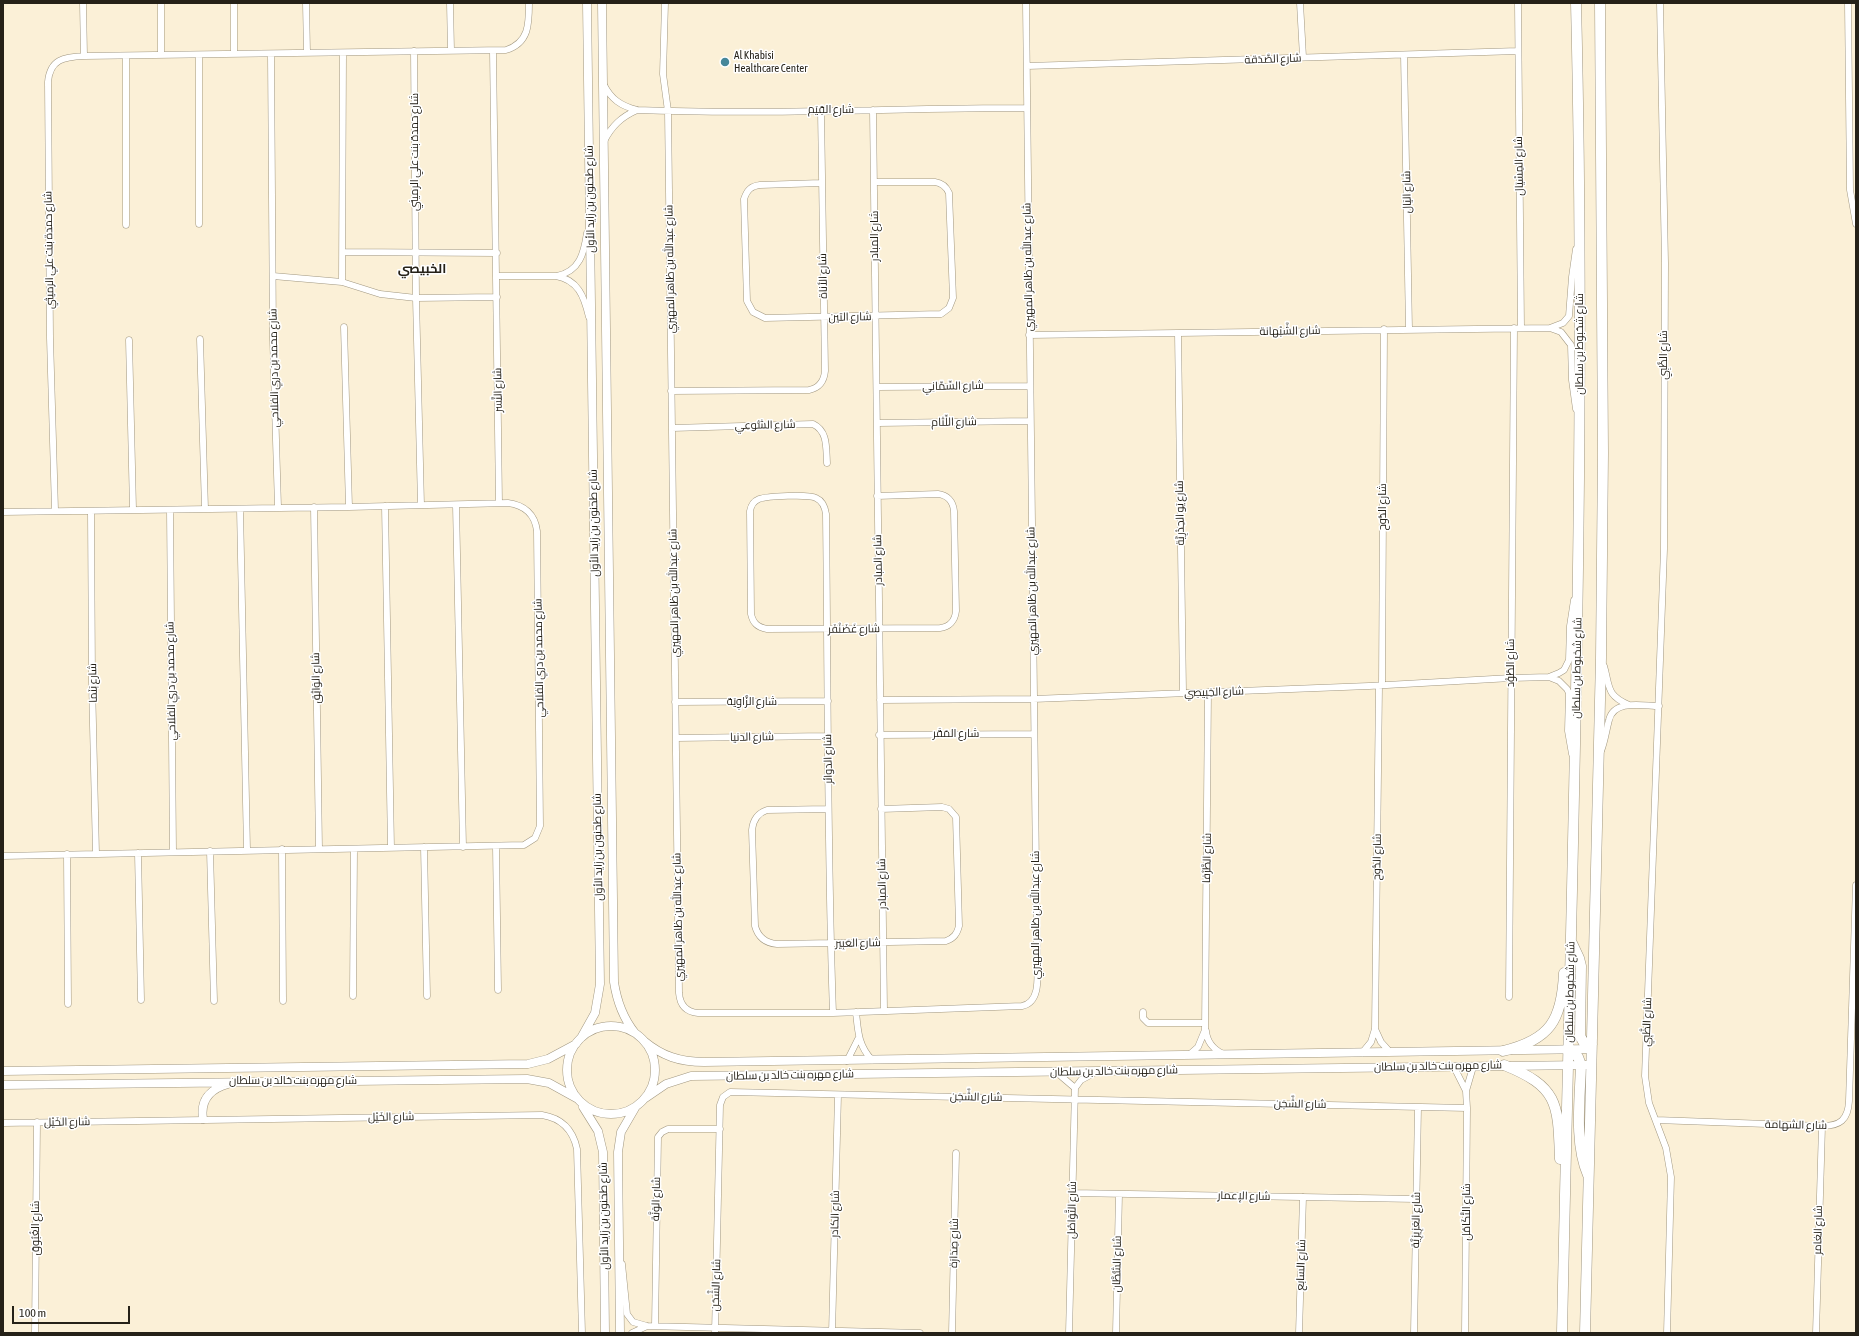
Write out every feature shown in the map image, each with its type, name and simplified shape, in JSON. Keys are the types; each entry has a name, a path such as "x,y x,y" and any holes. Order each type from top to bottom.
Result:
{"main road":[{"name":"شارع شخبوط بن سلطان","path":"1562,1333 1574,866 1579,585 1580,236 1576,3"},
{"name":"شارع شخبوط بن سلطان","path":"1586,1333 1589,1179 1586,1065 1592,1046 1601,658 1603,453 1600,3"},
{"path":"1503,1051 1532,1042 1547,1029 1558,1012 1563,990 1568,900 1574,866"},
{"path":"1571,941 1581,966 1580,1036 1584,1043 1592,1046"},
{"path":"1569,1050 1575,1053 1586,1065"},
{"path":"1504,1065 1536,1080 1548,1093 1556,1109 1559,1127 1564,1241"}],"street":[{"path":"83,3 84,56"},
{"path":"161,3 161,55"},
{"path":"234,3 234,54"},
{"path":"306,3 307,53"},
{"path":"450,3 451,51"},
{"name":"شارع حمدة بنت علي الرميثي","path":"55,510 50,338 48,82 48,74 52,66 58,61 71,57 84,56 271,55 414,51 493,51 514,48 525,37 529,19 529,3"},
{"name":"شارع طحنون بن زايد الأول","path":"578,1041 595,1013 600,984 592,330 586,3"},
{"name":"شارع طحنون بن زايد الأول","path":"602,3 614,982 622,1015 635,1033"},
{"name":"شارع عبدالله بن ظاهر المهيري","path":"665,3 662,74 668,111 679,993 682,1005 686,1010 698,1013 833,1013 1022,1006 1030,1003 1035,998 1037,957 1033,734 1026,3"},
{"path":"1300,3 1303,58"},
{"name":"شارع المِسْيَال","path":"1518,3 1521,328"},
{"name":"شارع الظَّبِي","path":"1660,3 1665,278 1664,550 1645,1076 1647,1094 1666,1148 1671,1177 1667,1333"},
{"path":"1848,3 1850,190 1856,224"},
{"name":"شارع حمدة بنت علي الرميثي","path":"414,51 416,298"},
{"name":"شارع النَّسر","path":"493,51 497,253 499,503"},
{"name":"شارع الصَّدَقة","path":"1027,66 1518,51"},
{"path":"342,282 343,53"},
{"path":"198,55 199,224"},
{"path":"271,55 273,276 342,282 380,294 416,298 497,297"},
{"name":"شارع اليَال","path":"1404,55 1409,329"},
{"path":"126,56 126,225"},
{"name":"شارع القِيَم","path":"603,84 613,98 628,108 637,110 821,111 1026,108"},
{"path":"604,141 608,132 617,122 637,110"},
{"name":"شارع المبادر","path":"873,110 875,316 878,423 877,496 880,700 879,735 884,1011"},
{"name":"شارع الأناة","path":"671,391 813,389 821,384 825,376 821,111"},
{"name":"شارع التين","path":"821,183 754,186 747,192 744,199 747,301 750,308 756,315 765,318 941,314 949,308 953,298 948,190 942,184 934,182 874,182"},
{"path":"556,276 571,270 582,258 590,222"},
{"name":"شارع الشَّبْهانة","path":"1029,335 1384,329 1550,328 1563,323 1569,316 1573,266 1580,236"},
{"path":"343,252 497,253"},
{"name":"شارع محمد بن دري الفلاحي","path":"273,276 278,507"},
{"path":"497,276 556,276 571,281 582,293 592,330"},
{"path":"416,298 421,505"},
{"path":"344,327 349,507"},
{"name":"شارع الطَّوْد","path":"1509,997 1514,328"},
{"path":"1550,328 1565,335 1571,345 1572,391 1580,422"},
{"name":"شارع الدُّوح","path":"1362,1053 1371,1042 1375,1029 1384,329"},
{"name":"شارع يَو الحِدْرِيَّة","path":"1178,333 1183,692"},
{"path":"129,340 133,509"},
{"path":"200,340 205,509"},
{"name":"شارع السِّمَّانِي","path":"877,387 1029,386"},
{"name":"شارع اللِّثام","path":"878,423 1030,421"},
{"name":"شارع الشُّوعِي","path":"672,428 812,424 818,427 824,435 827,463"},
{"name":"شارع غَضَنْفَر","path":"824,505 817,498 807,496 762,498 754,502 751,506 751,614 756,625 766,629 827,630 944,628 954,620 956,604 954,511 952,502 946,496 938,494 877,496"},
{"name":"شارع محمد بن دري الفلاحي","path":"3,512 133,509 240,509 499,503 515,504 523,507 534,517 536,524 540,826 535,838 530,843 524,845 3,856"},
{"path":"456,505 463,847"},
{"name":"شارع الدوائر","path":"824,505 826,514 828,809 832,928 830,944 833,1013"},
{"path":"385,506 391,848"},
{"name":"شارع الوَاثِق","path":"314,507 319,849"},
{"path":"240,509 247,850"},
{"name":"شارع محمد بن دري الفلاحي","path":"170,510 173,852"},
{"name":"شارع بَنَما","path":"91,511 92,682 96,854"},
{"name":"شارع الخِبِيصِي","path":"880,700 1033,699 1549,677 1564,670 1569,660 1571,616 1579,585"},
{"path":"1601,658 1610,692 1617,700 1629,705 1659,706"},
{"path":"1549,677 1559,681 1567,689 1570,749 1576,767"},
{"name":"شارع الطَّرْفا","path":"1189,1055 1201,1042 1206,1023 1208,692"},
{"name":"شارع الزَّاوِيَة","path":"675,702 828,701"},
{"path":"1599,756 1605,741 1610,716 1618,709 1629,705"},
{"name":"شارع المَقَر","path":"879,735 1033,734"},
{"name":"شارع الدنيا","path":"676,738 828,736"},
{"name":"شارع العَبِير","path":"828,809 767,810 762,812 755,819 752,830 754,926 758,935 764,941 772,944 946,941 955,936 959,926 958,820 949,809 942,807 881,809"},
{"path":"496,846 498,990"},
{"path":"424,848 427,996"},
{"path":"282,849 283,1001"},
{"path":"353,996 354,849"},
{"path":"210,851 214,1001"},
{"path":"138,853 141,1000"},
{"path":"67,854 68,1004"},
{"name":"شارع الشهامة","path":"1656,1120 1822,1126 1832,1126 1842,1121 1848,1112 1849,1106 1856,885"},
{"path":"856,1012 858,1039 872,1060"},
{"path":"1143,1012 1143,1018 1148,1023 1206,1023"},
{"path":"607,1026 622,1028 635,1033 644,1041 652,1055 655,1070 652,1086 644,1099 636,1106 625,1112 611,1114 596,1112 580,1102 572,1091 567,1072 571,1052 578,1041 593,1030 607,1026"},
{"name":"شارع الدُّوح","path":"1375,1029 1380,1042 1390,1052"},
{"path":"1205,1030 1209,1042 1223,1054"},
{"path":"847,1061 858,1039"},
{"name":"شارع مهره بنت خالد بن سلطان","path":"3,1071 528,1064 553,1057 578,1041"},
{"name":"شارع مهره بنت خالد بن سلطان","path":"644,1041 654,1050 666,1056 692,1062 1569,1050 1592,1046"},
{"name":"شارع مهره بنت خالد بن سلطان","path":"644,1099 666,1084 691,1076 1100,1070 1472,1067 1569,1064 1586,1065"},
{"name":"شارع التَّكَامُل","path":"1454,1067 1466,1092"},
{"name":"شارع التَّكَامُل","path":"1465,1333 1466,1092 1472,1067"},
{"path":"1055,1071 1075,1088 1082,1080 1100,1070"},
{"name":"شارع مهره بنت خالد بن سلطان","path":"3,1085 238,1081 527,1079 549,1083 580,1102"},
{"path":"203,1120 203,1105 210,1093 223,1085 238,1081"},
{"name":"شارع التَّوَاصُل","path":"1069,1333 1075,1088"},
{"name":"شارع الشَّجَن","path":"715,1330 721,1100 723,1096 730,1092 1467,1108"},
{"name":"شارع الكادر","path":"832,1332 838,1095"},
{"name":"شارع طحنون بن زايد الأول","path":"580,1102 596,1127 603,1152 605,1333"},
{"name":"شارع طحنون بن زايد الأول","path":"620,1333 618,1152 619,1142 625,1123 636,1106"},
{"name":"شارع العَزِيزِيَّة","path":"1414,1333 1418,1107"},
{"name":"شارع الخَيْل","path":"3,1123 542,1115 558,1120 571,1132 577,1148 582,1333"},
{"name":"شارع الغُبُوق","path":"35,1333 37,1122"},
{"name":"شارع الغامر","path":"1816,1333 1819,1166 1822,1126"},
{"name":"شارع الوَنَّة","path":"655,1326 658,1137 668,1129 720,1129"},
{"name":"شارع صِدَارَة","path":"952,1333 956,1153"},
{"name":"شارع الإعمار","path":"1072,1194 1416,1199"},
{"name":"شارع الشُّطَّان","path":"1116,1333 1119,1194"},
{"name":"شارع السابع","path":"1299,1333 1303,1197"},
{"path":"619,1253 623,1268 627,1314 633,1322 647,1326 715,1330 920,1333"},
{"path":"632,1333 647,1326"}],"place":[{"name":"Al Khabisi Healthcare Center","path":"725,62"}],"district":[{"name":"الخبيصي","path":"422,269"}]}
